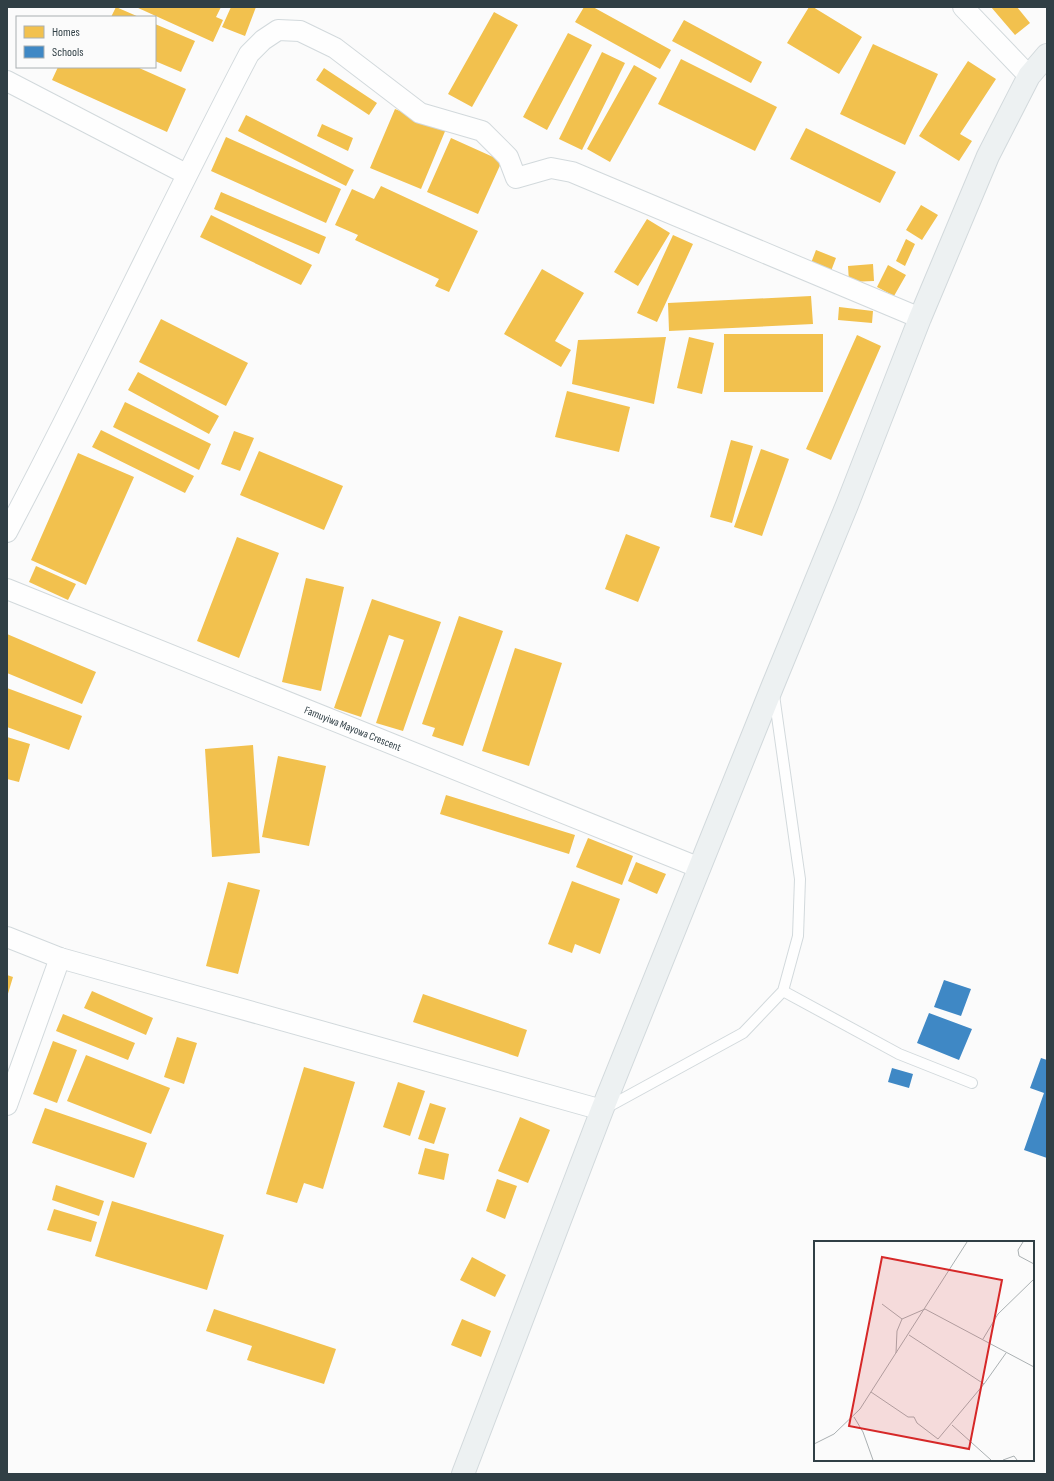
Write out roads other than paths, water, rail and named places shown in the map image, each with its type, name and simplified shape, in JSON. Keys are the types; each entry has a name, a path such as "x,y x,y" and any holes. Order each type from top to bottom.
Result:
{"street":[{"path":"963,7 1029,76"},
{"path":"7,532 59,435 186,174 249,54 263,40 278,30 300,31 335,48 420,113 482,131 508,157 516,178 550,168 572,172 920,318"},
{"path":"463,1474 602,1110 847,505 920,318 988,156 1029,76 1047,55"},
{"path":"7,81 186,174"},
{"name":"Famuyiwa Mayowa Crescent","path":"7,589 700,868"},
{"path":"7,937 60,958 602,1110"},
{"path":"7,1105 60,958"}],"lane":[{"path":"602,1110 743,1033 783,991 798,936 800,879 773,685"},
{"path":"783,991 900,1054 972,1083"}]}
